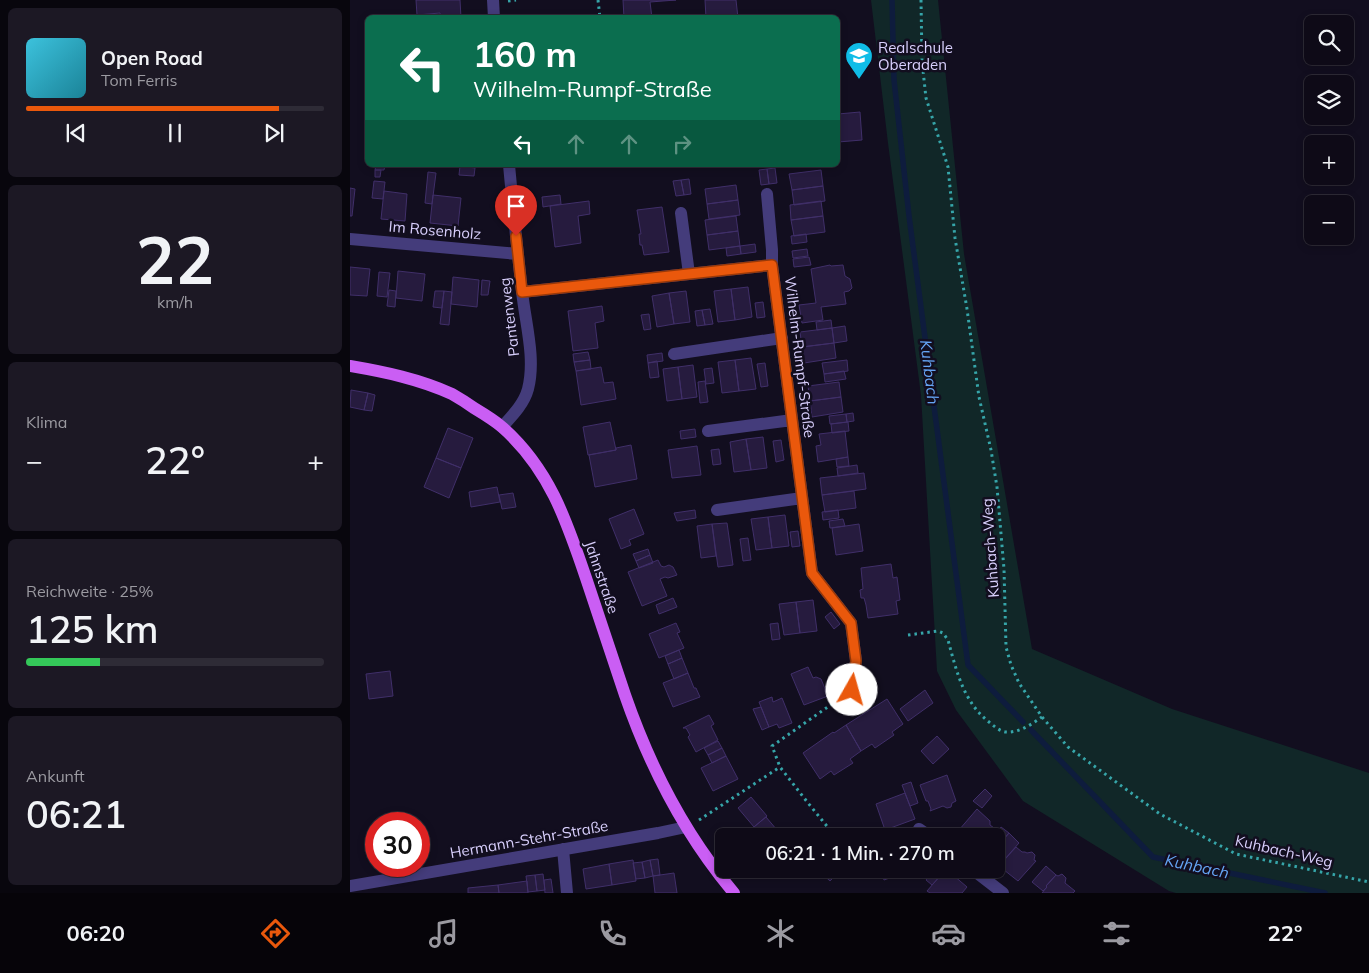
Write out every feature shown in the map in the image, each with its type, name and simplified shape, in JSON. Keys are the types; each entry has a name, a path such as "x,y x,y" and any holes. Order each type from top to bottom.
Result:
{"main road":[{"name":"Jahnstraße","path":"350,366 423,382 453,395 502,427 539,470 563,516 626,698 651,761 686,827 734,893"}],"street":[{"path":"493,0 494,15"},
{"name":"Pantenweg","path":"502,427 518,408 527,392 531,373 509,167"},
{"path":"767,194 772,265"},
{"path":"681,213 689,274"},
{"name":"Im Rosenholz","path":"350,239 518,254"},
{"name":"Wilhelm-Rumpf-Straße","path":"522,292 772,265 812,573 851,623 856,661 852,690"},
{"path":"674,354 782,338"},
{"path":"708,431 792,420"},
{"path":"717,510 802,498"},
{"name":"Hermann-Stehr-Straße","path":"350,886 378,888 563,849 686,827"},
{"path":"563,849 568,893"},
{"path":"984,878 1003,893"}],"path":[{"path":"598,0 600,15"},
{"name":"Kuhbach-Weg","path":"921,0 922,61 926,98 948,166 955,238 980,397 997,487 1004,569 1006,647 1011,666 1019,683 1042,717 1068,746 1160,814 1236,854 1369,882"},
{"path":"908,635 938,631 943,634 948,640 962,686 973,706 998,729 1006,732 1015,731 1028,726 1042,717"},
{"path":"829,828 780,767 772,746 852,690"},
{"path":"686,827 780,767"}],"green space":[{"path":"871,0 938,0 964,254 1032,649 1172,709 1369,773 1369,893 1176,893 1169,891 1023,801 956,710 937,671 921,395"}],"building":[{"path":"416,0 460,0 461,15 440,15 440,13 417,15"},
{"path":"623,0 676,0 650,2 652,15 624,15"},
{"path":"705,0 736,0 738,15 706,15"},
{"path":"860,112 862,140 840,142 840,114"},
{"path":"376,167 385,167 384,170 375,170"},
{"path":"460,167 475,168 474,176 459,175"},
{"path":"775,168 777,183 769,184 767,169"},
{"path":"767,169 769,184 761,185 759,170"},
{"path":"375,170 381,170 380,177 375,177"},
{"path":"821,170 823,186 792,190 789,174"},
{"path":"428,172 436,173 432,204 425,203"},
{"path":"689,179 691,194 684,195 681,180"},
{"path":"681,180 684,195 676,196 673,181"},
{"path":"374,181 385,182 383,199 372,198"},
{"path":"736,185 738,200 707,204 705,189"},
{"path":"823,186 825,201 794,205 792,190"},
{"path":"350,188 355,189 352,216 350,216"},
{"path":"384,191 407,194 405,221 381,219"},
{"path":"433,195 461,198 458,226 430,223"},
{"path":"560,195 561,204 543,207 542,197"},
{"path":"738,200 740,215 709,219 707,204"},
{"path":"589,201 590,214 578,216 581,243 555,247 550,206"},
{"path":"821,201 823,216 791,220 790,205"},
{"path":"662,207 669,252 644,255 642,245 640,245 639,234 641,234 637,210"},
{"path":"736,216 738,231 707,235 705,220"},
{"path":"823,216 825,232 794,236 791,220"},
{"path":"738,231 740,246 709,250 707,235"},
{"path":"806,234 807,242 792,244 791,236"},
{"path":"755,244 756,252 741,254 740,246"},
{"path":"740,246 741,254 727,256 726,248"},
{"path":"807,249 808,256 793,258 792,251"},
{"path":"809,257 811,265 794,267 793,259"},
{"path":"830,265 843,265 845,276 850,279 852,288 844,292 846,304 821,307 823,320 802,323 799,305 816,303 811,269"},
{"path":"350,267 370,269 367,296 350,295"},
{"path":"398,271 425,274 422,301 396,298"},
{"path":"379,272 390,273 387,297 377,296"},
{"path":"453,277 479,280 477,307 451,304"},
{"path":"482,280 490,281 488,295 481,295"},
{"path":"748,287 752,317 735,320 731,289"},
{"path":"731,289 735,320 718,322 714,291"},
{"path":"389,290 396,291 395,307 387,306"},
{"path":"435,291 444,291 442,308 433,307"},
{"path":"444,291 452,292 449,325 440,324"},
{"path":"686,291 690,322 674,324 669,293"},
{"path":"669,293 674,324 657,327 652,296"},
{"path":"763,302 765,317 757,318 755,303"},
{"path":"602,306 604,321 595,323 598,348 573,351 568,311"},
{"path":"710,309 713,324 705,325 702,310"},
{"path":"702,310 705,325 697,326 695,311"},
{"path":"649,314 651,329 644,330 641,315"},
{"path":"831,320 832,328 817,330 816,322"},
{"path":"845,326 847,341 834,343 832,328"},
{"path":"832,328 834,343 802,347 800,332"},
{"path":"834,343 836,358 804,363 802,347"},
{"path":"588,352 590,360 574,362 573,354"},
{"path":"662,353 663,361 648,363 647,355"},
{"path":"751,358 756,389 739,391 735,360"},
{"path":"590,360 591,369 576,371 574,362"},
{"path":"735,360 739,391 722,393 718,362"},
{"path":"847,360 848,371 824,374 822,363"},
{"path":"657,361 659,377 650,378 648,363"},
{"path":"765,363 768,386 761,387 757,364"},
{"path":"693,365 697,397 682,399 678,367"},
{"path":"601,367 604,383 613,382 616,399 581,405 576,371"},
{"path":"678,367 682,399 667,401 663,369"},
{"path":"712,368 714,383 706,384 704,369"},
{"path":"844,371 846,379 825,382 824,374"},
{"path":"705,381 708,402 700,403 698,382"},
{"path":"839,382 841,397 810,401 808,386"},
{"path":"351,390 368,393 364,410 350,407"},
{"path":"368,393 375,395 372,411 364,410"},
{"path":"841,397 843,412 812,417 810,401"},
{"path":"853,413 854,421 847,422 846,414"},
{"path":"846,414 847,422 830,424 829,416"},
{"path":"610,422 616,450 588,455 583,427"},
{"path":"848,422 849,431 832,433 831,424"},
{"path":"448,428 473,438 461,468 436,458"},
{"path":"695,429 696,437 681,439 680,431"},
{"path":"845,431 848,457 818,462 816,446 821,445 819,434"},
{"path":"763,437 767,468 751,470 746,439"},
{"path":"746,439 751,470 734,472 730,442"},
{"path":"781,440 784,460 776,462 773,441"},
{"path":"631,445 637,479 595,487 589,455"},
{"path":"697,446 701,475 672,478 668,450"},
{"path":"719,449 721,464 713,465 711,450"},
{"path":"848,457 849,466 837,467 836,459"},
{"path":"436,458 461,468 449,498 424,487"},
{"path":"857,465 858,473 838,476 837,468"},
{"path":"864,473 866,489 822,495 820,478"},
{"path":"497,487 500,502 471,507 469,492"},
{"path":"854,491 856,508 825,512 822,495"},
{"path":"513,493 516,507 502,509 499,495"},
{"path":"634,509 644,534 629,540 631,545 621,549 609,519"},
{"path":"695,510 696,518 677,521 674,513"},
{"path":"838,510 839,518 823,520 822,512"},
{"path":"785,515 789,546 772,548 768,517"},
{"path":"768,517 772,548 756,550 751,519"},
{"path":"843,519 845,526 830,528 829,521"},
{"path":"727,523 733,565 718,567 712,524"},
{"path":"712,524 716,556 701,558 697,526"},
{"path":"859,524 863,551 836,555 832,528"},
{"path":"798,531 800,546 792,547 790,532"},
{"path":"748,538 751,560 743,561 740,539"},
{"path":"648,549 650,555 636,561 633,554"},
{"path":"650,555 653,563 639,568 636,561"},
{"path":"658,560 661,566 669,565 673,567 677,575 660,579 667,596 642,606 628,572"},
{"path":"891,564 893,578 897,577 900,600 896,601 898,614 868,618 864,598 861,598 860,590 863,589 861,568"},
{"path":"673,598 677,607 659,614 656,605"},
{"path":"813,600 817,631 800,633 796,602"},
{"path":"796,602 800,633 784,635 779,604"},
{"path":"831,612 840,624 834,629 825,617"},
{"path":"676,623 680,632 677,633 684,648 659,658 649,634"},
{"path":"778,623 780,639 772,640 770,624"},
{"path":"679,650 682,658 668,664 665,656"},
{"path":"682,658 688,673 674,679 668,664"},
{"path":"808,667 813,678 821,679 828,696 804,705 791,674"},
{"path":"390,671 393,696 369,699 366,674"},
{"path":"688,673 700,697 673,707 663,683"},
{"path":"925,690 933,703 908,721 900,709"},
{"path":"772,697 773,702 782,698 792,723 779,728 777,724 769,727 759,702"},
{"path":"887,699 903,724 892,732 894,735 875,748 872,744 861,751 846,725"},
{"path":"761,707 769,727 762,730 753,709"},
{"path":"709,715 714,724 711,726 718,740 696,752 688,737 690,735 686,728 683,728"},
{"path":"846,725 861,751 850,759 853,763 834,775 831,771 820,779 803,753"},
{"path":"937,736 949,749 933,764 921,751"},
{"path":"718,741 722,748 708,755 704,748"},
{"path":"722,748 726,756 712,763 708,755"},
{"path":"726,756 738,779 713,791 701,768"},
{"path":"947,775 956,801 952,803 951,807 943,806 930,811 928,801 926,801 920,785"},
{"path":"911,782 918,803 910,806 902,785"},
{"path":"985,789 992,796 982,808 973,801"},
{"path":"905,793 915,819 890,828 884,828 876,804"},
{"path":"751,797 767,816 754,827 738,808"},
{"path":"977,809 990,821 990,825 994,828 961,828"},
{"path":"766,817 775,828 753,828"},
{"path":"1009,833 1019,843 1005,859 1005,838"},
{"path":"1016,847 1022,852 1032,852 1035,855 1034,860 1036,861 1018,881 1005,871 1005,859"},
{"path":"658,859 660,875 653,876 650,860"},
{"path":"633,860 636,881 612,885 609,864"},
{"path":"650,860 653,876 645,878 642,862"},
{"path":"642,862 645,878 636,879 633,863"},
{"path":"609,864 612,885 586,889 583,869"},
{"path":"1046,866 1056,875 1043,891 1032,882"},
{"path":"674,873 677,893 655,893 653,876"},
{"path":"543,874 545,890 537,891 535,875"},
{"path":"1062,874 1066,878 1065,883 1075,891 1073,893 1042,893 1056,875"},
{"path":"535,875 537,891 528,892 526,876"},
{"path":"928,878 938,878 932,885 926,880"},
{"path":"938,878 956,878 967,887 962,893 930,893 927,891"},
{"path":"551,879 553,893 545,893 544,880"},
{"path":"527,881 528,893 499,893 498,885"},
{"path":"498,885 499,893 468,893 468,888"}],"waterway":[{"name":"Kuhbach","path":"892,0 894,80 909,216 968,665 1023,722"},
{"name":"Kuhbach","path":"1031,730 1153,857 1325,893"}],"place":[{"name":"Realschule Oberaden","path":"859,80"}],"route":[{"path":"516,236 522,292 772,265 812,573 851,623 856,661 852,690"}]}
